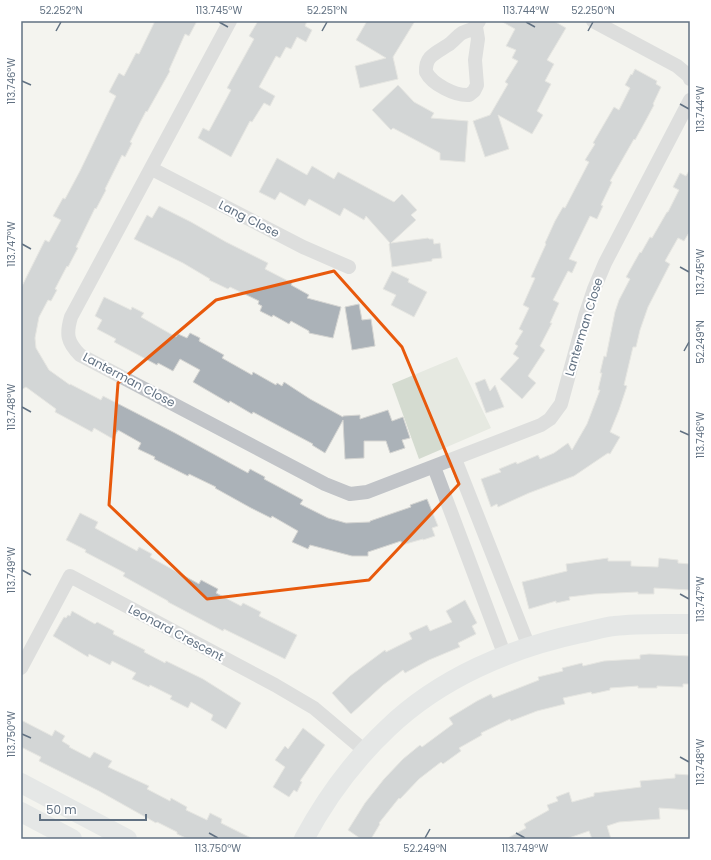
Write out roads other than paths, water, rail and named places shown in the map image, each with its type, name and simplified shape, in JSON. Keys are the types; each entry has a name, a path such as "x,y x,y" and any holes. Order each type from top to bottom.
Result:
{"street":[{"name":"Lanterman Close","path":"230,21 152,169 71,317 68,333 69,341 80,355 325,484 343,492 358,494 367,492 541,425 550,419 561,404 585,316 597,283 615,244 690,100"},
{"path":"593,21 677,66 690,79"},
{"path":"478,24 478,39 475,60 477,85 474,91 469,95 458,94 431,80 425,67 429,58 461,34 478,24"},
{"name":"Lang Close","path":"152,169 303,247 348,267"},
{"path":"455,459 529,647"},
{"path":"434,467 504,656"},
{"name":"Leonard Crescent","path":"21,668 70,576 303,700 324,715 365,751"},
{"path":"304,839 333,793 365,751 388,727 422,699 459,676 504,656 552,639 613,626 655,623 690,624"},
{"path":"21,783 127,839"},
{"path":"21,812 72,839"}]}
